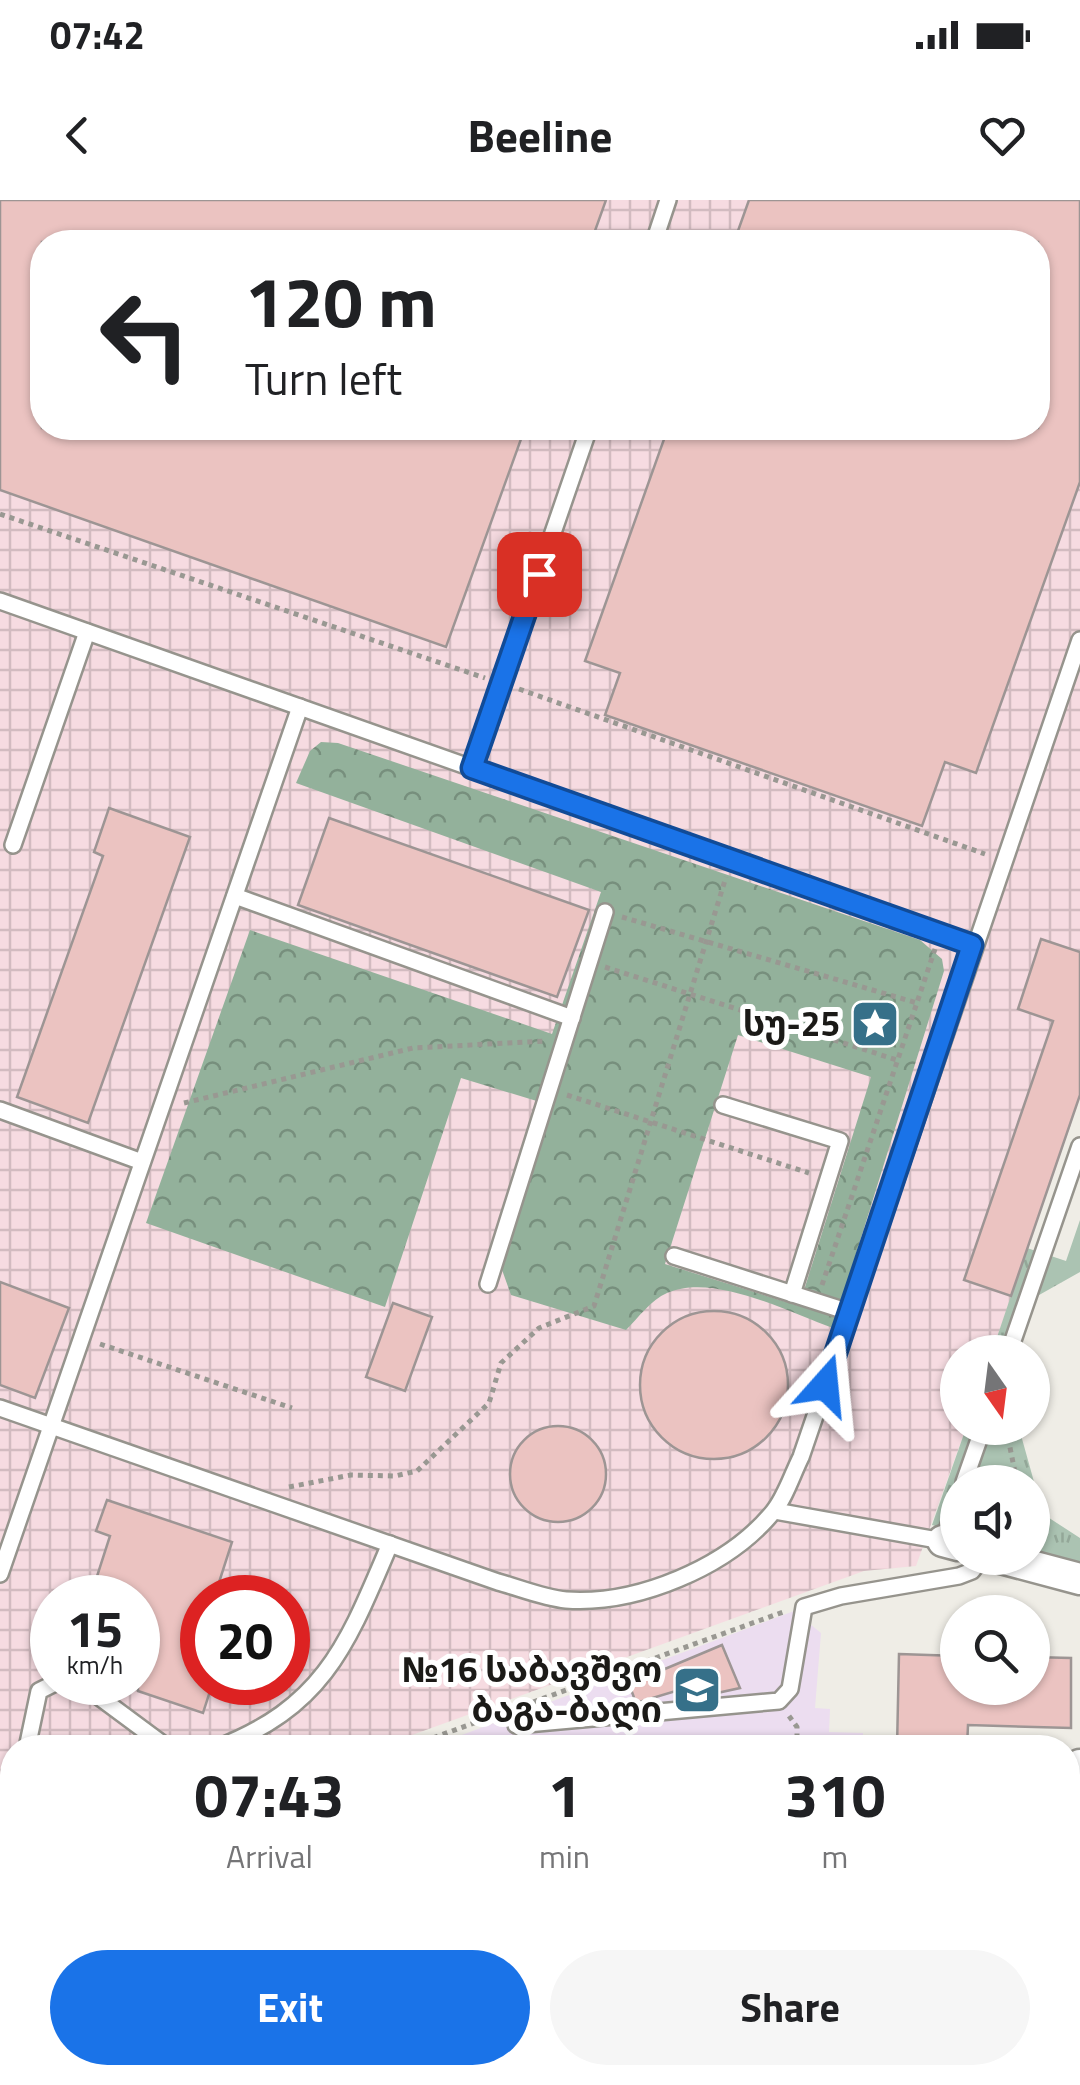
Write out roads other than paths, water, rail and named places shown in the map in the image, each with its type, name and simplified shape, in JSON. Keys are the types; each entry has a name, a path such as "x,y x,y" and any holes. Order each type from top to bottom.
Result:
{"street":[{"path":"1050,1571 1080,1579"},
{"path":"1080,1764 1080,1950"}],"lane":[{"path":"658,230 668,200"},
{"path":"472,768 585,440"},
{"path":"0,601 972,945"},
{"path":"13,845 87,632"},
{"path":"0,1408 390,1544 564,1600 616,1598 682,1577 738,1545 774,1511 801,1458 972,945 1080,640"},
{"path":"0,1574 300,707"},
{"path":"235,896 572,1018"},
{"path":"488,1284 605,912"},
{"path":"724,1105 840,1141 792,1294"},
{"path":"0,1110 142,1162"},
{"path":"1014,1335 1080,1146"},
{"path":"674,1256 850,1312"},
{"path":"774,1511 940,1541"},
{"path":"250,1735 299,1703 327,1671 351,1636 390,1544"},
{"path":"516,1725 779,1701 790,1688 804,1607 841,1596 960,1575"},
{"path":"30,1735 35,1705"},
{"path":"109,1705 150,1735"}],"place":[{"name":"სუ-25","path":"875,1024"},
{"name":"№16 საბავშვო ბაგა-ბაღი","path":"697,1690"}]}
